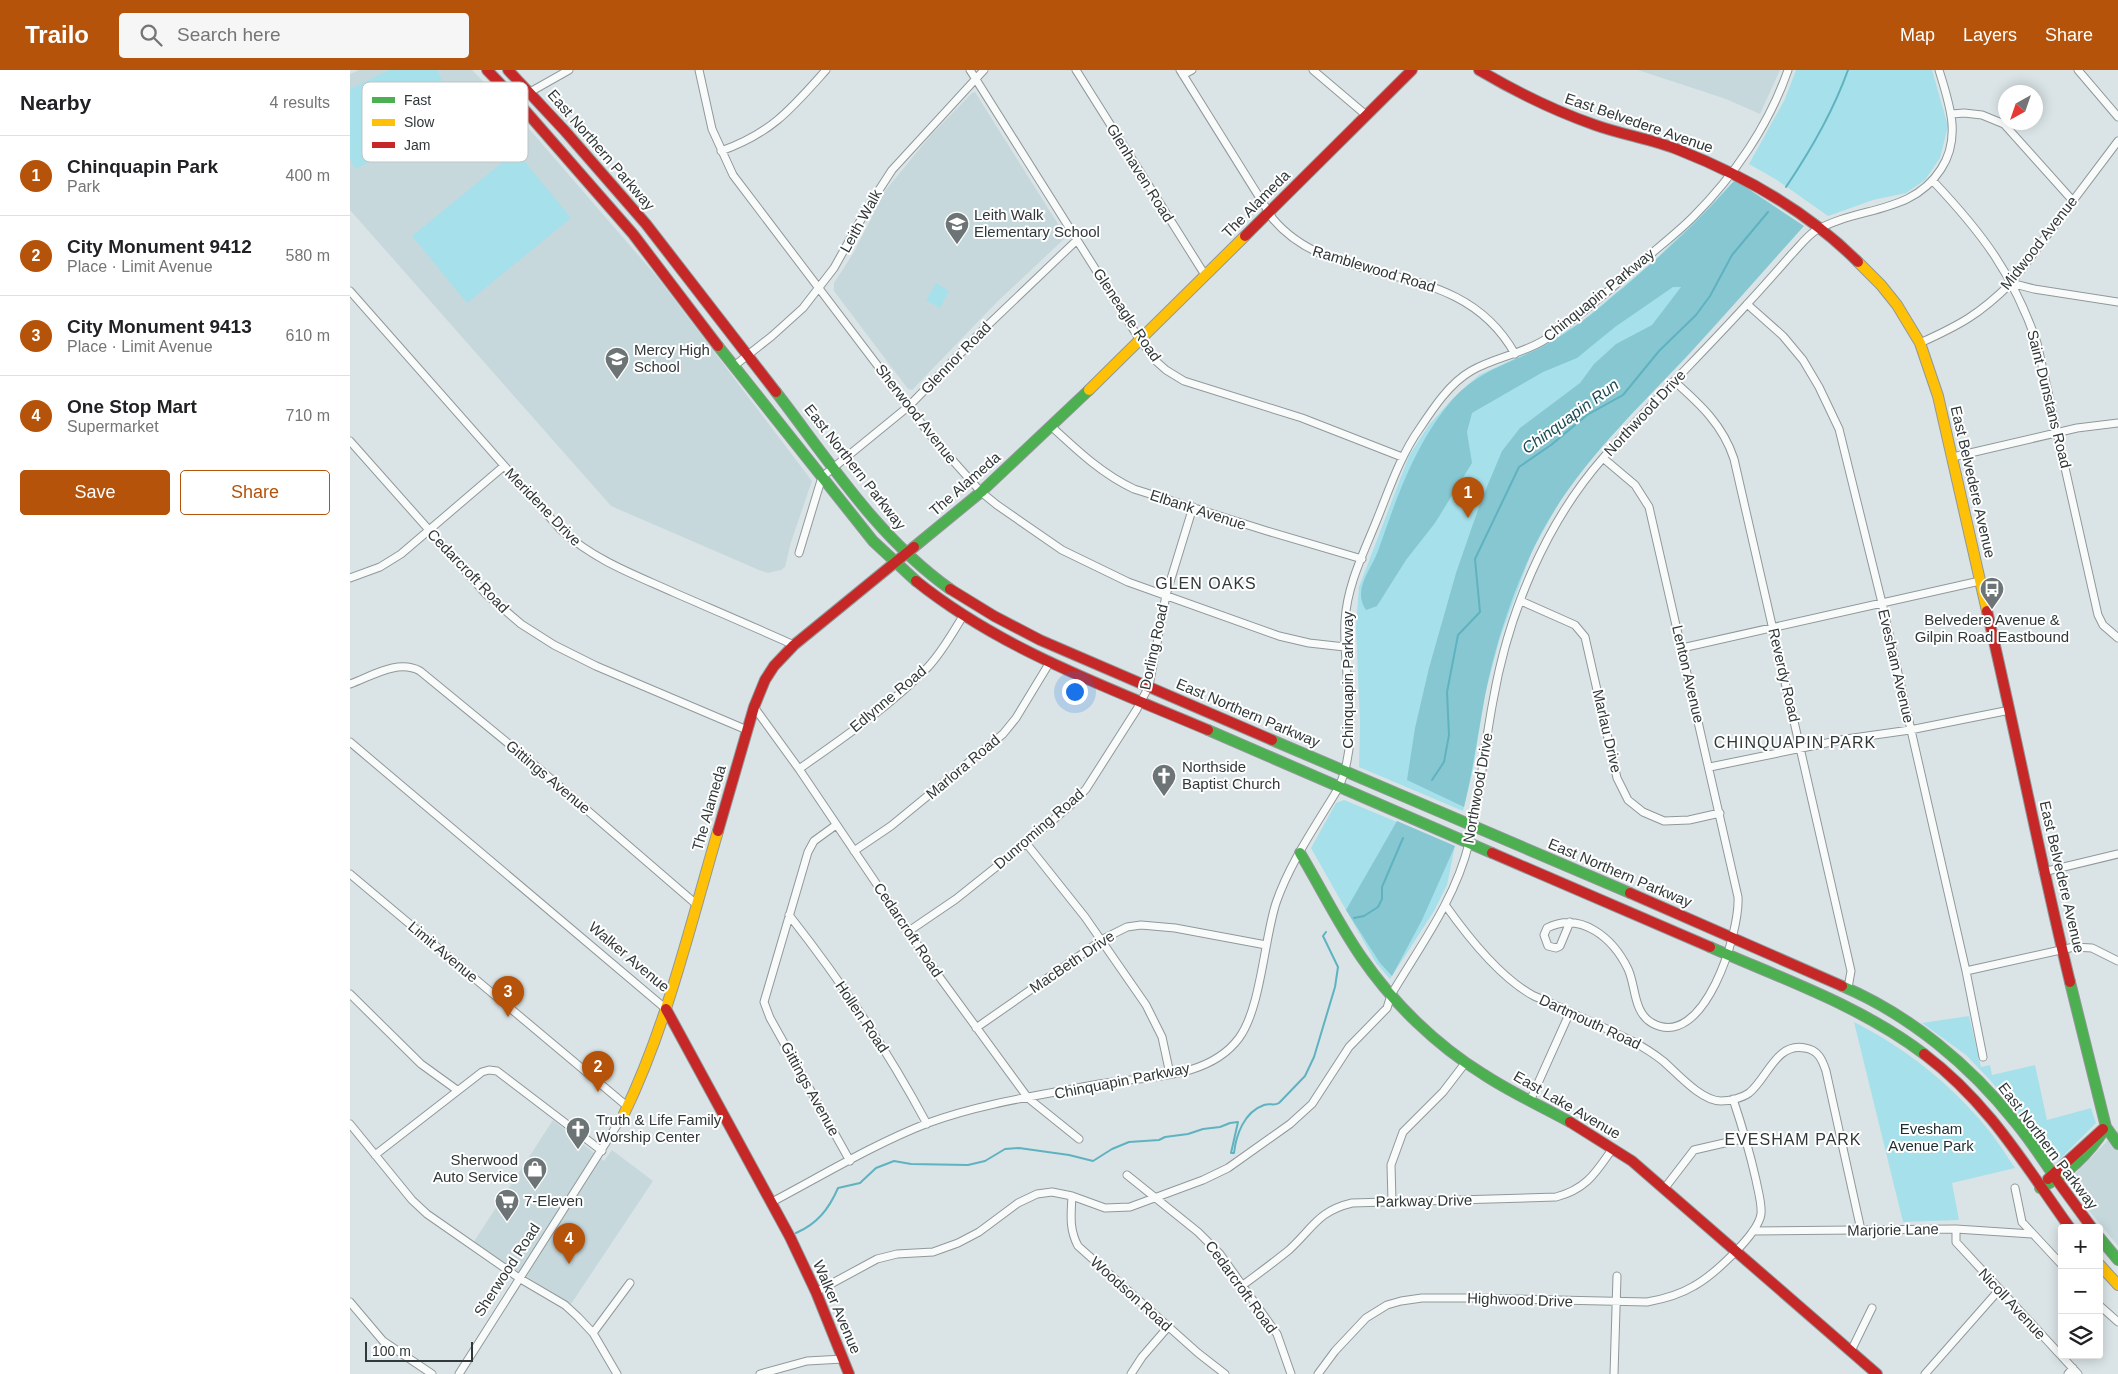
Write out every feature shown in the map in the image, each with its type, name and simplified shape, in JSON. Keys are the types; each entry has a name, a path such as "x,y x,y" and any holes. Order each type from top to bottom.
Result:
{"main road":[{"name":"East Northern Parkway","path":"487,70 498,82"},
{"name":"East Northern Parkway","path":"508,70 520,82"},
{"name":"The Alameda","path":"626,1110 642,1076 666,1009 754,706 769,671 776,661 981,492 1052,427 1412,70"},
{"name":"East Belvedere Avenue","path":"1479,70 1525,97 1551,109 1597,126 1677,150 1732,173 1770,194 1820,228 1846,250 1881,285 1897,305 1920,344 1938,396 2010,710 2043,872 2106,1127 2118,1144"},
{"name":"East Northern Parkway","path":"530,92 646,224 748,354 867,511 888,535 948,588 990,614 1055,647 1472,824 1848,988 1906,1020 1960,1062 1999,1102 2089,1224"},
{"name":"East Northern Parkway","path":"528,114 633,234 860,526 895,563 926,590 963,616 1012,644 1050,662 1469,842 1873,1019 1917,1047 1949,1073 1985,1110 2067,1224"},
{"name":"East Lake Avenue","path":"1300,853 1362,958 1391,995 1430,1034 1498,1084 1574,1124 1613,1148 1664,1189 1877,1374"},
{"name":"Walker Avenue","path":"666,1009 772,1202 816,1292 849,1374"},
{"path":"2040,1188 2054,1178 2098,1132 2106,1127"},
{"path":"2103,1242 2118,1260"},
{"path":"2103,1268 2118,1285"}],"street":[{"path":"530,92 569,70"},
{"name":"Sherwood Avenue","path":"699,70 712,129 733,175 946,455 981,492 1020,523 1062,550 1108,573 1232,620 1295,640 1345,647"},
{"path":"721,151 753,137 773,125 794,106 826,70"},
{"name":"Gleneagle Road","path":"970,70 1140,340 1157,362 1174,376 1184,381 1302,418 1402,457"},
{"name":"Leith Walk","path":"734,366 797,313 819,288 843,254 886,178 897,163 984,70"},
{"name":"Glenhaven Road","path":"1076,70 1205,275"},
{"path":"1181,72 1192,70"},
{"path":"1313,70 1366,115"},
{"name":"Chinquapin Parkway","path":"772,1202 850,1161 927,1124 961,1112 1028,1098 1101,1084 1170,1074 1208,1062 1229,1049 1241,1036 1253,1005 1281,888 1339,787 1346,771 1350,728 1345,647 1348,598 1402,457 1441,398 1455,384 1471,371 1515,354 1550,336 1612,289 1692,218 1732,173 1769,114 1788,70"},
{"name":"Northwood Drive","path":"816,1292 877,1259 897,1254 933,1252 958,1243 978,1232 1018,1203 1037,1194 1052,1192 1072,1196 1105,1208 1130,1207 1156,1198 1228,1168 1301,1115 1312,1104 1349,1047 1387,1008 1391,995 1446,906 1469,842 1502,654 1521,601 1541,554 1563,514 1603,458 1810,234 1820,228 1910,199 1933,181 1943,167 1954,127 1939,70"},
{"path":"2078,70 2118,117"},
{"name":"Ramblewood Road","path":"1181,72 1269,213 1286,233 1314,252 1428,285 1463,301 1501,333 1515,354"},
{"path":"1952,114 1982,115 2004,124 2073,201"},
{"name":"Midwood Avenue","path":"1920,344 1962,324 1994,301 2012,283 2118,141"},
{"name":"Saint Dunstans Road","path":"1933,181 1982,235 2019,296 2037,344 2098,616 2102,625 2118,638"},
{"name":"Glennor Road","path":"822,477 909,406 988,325 1077,240"},
{"path":"2012,283 2118,302"},
{"name":"Meridene Drive","path":"350,291 561,530 589,553 625,571 794,645"},
{"name":"Evesham Avenue","path":"1747,304 1795,350 1820,387 1835,417 1852,475 1882,603 1966,970 1984,1057"},
{"name":"Reverdy Road","path":"1674,381 1709,414 1731,448 1851,971 1848,988"},
{"path":"1953,457 2058,433 2118,423"},
{"name":"Elbank Avenue","path":"1052,427 1086,458 1115,479 1146,493 1362,559"},
{"name":"Cedarcroft Road","path":"350,442 498,606 531,632 596,666 747,730"},
{"name":"Lenton Avenue","path":"1570,922 1583,924 1594,930 1618,951 1629,970 1640,1010 1646,1018 1659,1025 1675,1026 1691,1018 1708,996 1728,956 1739,910 1738,897 1710,767 1647,502 1635,485 1603,458"},
{"path":"350,578 390,561 430,532 504,466"},
{"path":"799,553 822,477"},
{"name":"Dorling Road","path":"1142,702 1149,686 1166,595 1193,507"},
{"path":"1682,648 1980,581"},
{"name":"Marlau Drive","path":"1521,601 1575,625 1584,637 1617,778 1628,800 1643,812 1664,821 1690,820 1720,813"},
{"name":"Edlynne Road","path":"799,769 862,722 916,677 936,657 963,616"},
{"name":"Marlora Road","path":"854,852 891,826 1003,734 1016,718 1050,662"},
{"name":"Gittings Avenue","path":"350,684 402,665 413,667 430,678 529,760 696,904"},
{"name":"Dunroming Road","path":"909,931 956,898 1026,843 1079,797 1142,702"},
{"name":"Cedarcroft Road","path":"754,706 976,1028 1028,1098 1079,1139"},
{"path":"1710,767 1846,738 1910,730 2010,710"},
{"name":"Walker Avenue","path":"350,742 666,1009"},
{"path":"789,915 810,848 814,842 836,825"},
{"path":"1026,843 1068,895 1153,1018 1162,1037 1170,1074"},
{"path":"2043,872 2118,854"},
{"name":"Limit Avenue","path":"350,874 626,1110"},
{"name":"Dartmouth Road","path":"1446,906 1490,959 1512,981 1534,996 1625,1037 1648,1050 1710,1099 1720,1101 1733,1099"},
{"name":"Gittings Avenue","path":"789,915 765,998 765,1006 850,1161"},
{"name":"Hollen Road","path":"789,915 817,952 890,1059 927,1124"},
{"name":"MacBeth Drive","path":"976,1028 1101,941 1121,930 1141,925 1175,928 1266,945"},
{"path":"1966,970 2063,948 2084,946 2118,961"},
{"path":"350,994 421,1064 457,1090"},
{"path":"1530,1101 1570,1012"},
{"path":"1735,1251 1753,1231 1760,1219 1760,1205 1746,1138 1733,1099 1752,1091 1774,1061 1786,1052 1800,1046 1817,1053 1826,1071 1862,1230"},
{"path":"1392,1202 1391,1165 1404,1132 1443,1092 1466,1062"},
{"path":"375,1155 484,1071 497,1071 602,1151"},
{"name":"Sherwood Road","path":"459,1374 602,1151 626,1110"},
{"path":"350,1124 423,1210 447,1230 565,1305 593,1333 617,1374"},
{"path":"1664,1189 1694,1150 1746,1138"},
{"name":"Parkway Drive","path":"1243,1286 1290,1249 1316,1220 1330,1210 1352,1202 1538,1199 1562,1196 1575,1192 1590,1180 1613,1148"},
{"name":"Cedarcroft Road","path":"1127,1175 1208,1241 1277,1334 1291,1374"},
{"path":"2015,1188 2022,1222 2058,1261"},
{"name":"Woodson Road","path":"1072,1196 1070,1226 1078,1246 1168,1327 1225,1374"},
{"name":"Marjorie Lane","path":"1753,1231 1956,1230 2032,1234"},
{"name":"Nicoll Avenue","path":"1956,1230 1956,1242 2073,1372"},
{"name":"Highwood Drive","path":"1318,1374 1335,1351 1366,1318 1387,1305 1422,1298 1616,1303 1647,1302 1675,1296 1699,1283 1735,1251"},
{"path":"1614,1374 1617,1276"},
{"path":"593,1333 630,1283"},
{"path":"1925,1374 1999,1290"},
{"path":"350,1302 383,1341 432,1374"},
{"path":"1851,1351 1872,1308"},
{"path":"2103,1309 2118,1322"},
{"path":"1131,1374 1142,1356 1168,1327"},
{"path":"760,1374 808,1360 843,1359"}],"shaded area":[{"name":"Mercy High School","path":"359,70 472,70 484,82 362,82 362,162 528,162 528,128 658,278 812,481 791,542 785,567 768,573 759,570 611,506 350,210 350,74"},
{"path":"1638,70 1780,70 1760,114 1726,99"},
{"name":"Leith Walk Elementary School","path":"975,92 1063,232 1064,239 997,302 912,390 908,389 834,291 834,283 854,252 885,191 931,135"},
{"path":"1735,180 1804,226 1705,337 1601,448 1562,499 1545,527 1530,556 1509,607 1498,643 1485,696 1464,807 1407,780 1415,728 1429,668 1456,573 1481,501 1502,451 1520,428 1580,383 1594,364 1616,344 1652,325 1681,287 1673,287 1615,327 1577,358 1543,372 1472,413 1467,432 1472,463 1435,523 1406,560 1377,606 1366,610 1362,603 1361,595 1364,580 1378,551 1408,471 1418,452 1440,416 1462,390 1494,369 1552,342 1590,315 1667,249 1709,209"},
{"path":"1397,821 1455,846 1422,920 1392,976 1380,963 1346,910"},
{"path":"553,1120 604,1161 612,1150 653,1181 571,1304 473,1243"},
{"path":"2118,1130 2118,1246 2103,1228 2103,1224 2100,1224 2070,1184 2072,1177"}],"green space":[{"path":"389,70 437,70 443,82 364,82"},
{"path":"1796,70 1932,70 1948,126 1940,158 1925,180 1906,193 1873,200 1828,216 1777,180 1749,164 1785,99"},
{"path":"362,83 362,162 369,162 355,169 350,159 350,89"},
{"path":"503,162 525,162 571,218 467,303 412,236"},
{"path":"1735,180 1667,377 1614,431 1565,492 1532,551 1500,638 1485,694 1473,770 1463,811 1359,767 1360,724 1356,627 1359,587 1409,456 1429,425 1453,398 1479,375 1529,352 1581,322 1657,258"},
{"path":"936,283 949,291 940,308 926,300"},
{"path":"1344,800 1455,846 1447,885 1434,911 1390,979 1376,963 1311,848 1336,803"},
{"name":"Evesham Avenue Park","path":"1969,1016 1981,1067 1990,1065 1992,1075 2035,1065 2047,1120 2091,1108 2096,1123 2060,1159 2052,1159 2028,1125 1966,1055 1922,1023"},
{"name":"Evesham Avenue Park","path":"1854,1022 1909,1055 1942,1081 1986,1127 2015,1168 1952,1183 1959,1220 1903,1222"}],"waterway":[{"name":"Chinquapin Run","path":"1786,187 1821,130 1836,101 1848,70"},
{"name":"Chinquapin Run","path":"1432,780 1444,762 1449,735 1447,692 1458,635 1480,612 1475,559 1519,467 1551,445 1587,415 1623,395 1659,351 1696,315 1710,296 1732,255 1768,212"},
{"name":"Chinquapin Run","path":"1354,918 1364,916 1378,907 1382,899 1382,887 1403,838"},
{"name":"Chinquapin Run","path":"796,1233 822,1215 831,1203 838,1188 860,1183 876,1168 894,1161 911,1164 968,1165 985,1161 1005,1149 1019,1148 1069,1155 1093,1161 1112,1149 1129,1142 1159,1140 1165,1137 1188,1134 1238,1122 1231,1153 1234,1153 1239,1132 1246,1119 1257,1108 1279,1103 1305,1076 1314,1057 1335,987 1338,967 1323,936 1326,932"}],"traffic: fast":[{"path":"718,346 873,541 916,581"},
{"path":"914,547 981,492 1089,390"},
{"path":"776,392 835,471 877,522 924,569 950,589"},
{"path":"1208,730 1492,853"},
{"path":"1272,740 1630,893"},
{"path":"1300,853 1362,958 1387,991 1416,1022 1449,1050 1493,1081 1570,1122"},
{"path":"1710,947 1848,1007 1900,1037 1924,1054"},
{"path":"2070,982 2106,1127 2118,1144"},
{"path":"1842,986 1891,1011 1915,1027 1959,1062 1979,1081 2016,1123 2054,1176"},
{"path":"2040,1188 2069,1170 2078,1162 2093,1146 2106,1127"},
{"path":"2103,1242 2118,1260"}],"traffic: slow":[{"path":"1089,390 1245,236"},
{"path":"1858,262 1881,285 1897,305 1920,343 1938,396 1987,611"},
{"path":"624,1114 653,1046 677,975 718,831"},
{"path":"2103,1268 2118,1285"}],"traffic: jam":[{"path":"487,70 499,82"},
{"path":"508,70 519,82"},
{"path":"1245,236 1412,70"},
{"path":"1479,70 1522,94 1564,113 1606,128 1669,146 1728,171 1797,211 1839,244 1858,262"},
{"path":"528,91 646,224 776,392"},
{"path":"528,114 633,234 718,346"},
{"path":"718,831 754,707 765,680 774,666 794,645 914,547"},
{"path":"916,581 949,605 1020,647 1094,682 1208,730"},
{"path":"950,589 994,616 1040,640 1272,740"},
{"path":"1987,611 2070,982"},
{"path":"1492,853 1710,947"},
{"path":"1630,893 1842,986"},
{"path":"666,1009 790,1237 816,1292 849,1374"},
{"path":"1924,1054 1947,1073 1987,1114 2021,1158 2067,1224"},
{"path":"1570,1122 1632,1161 1877,1374"},
{"path":"2048,1179 2103,1129"},
{"path":"2054,1176 2089,1224"}],"place":[{"name":"Leith Walk Elementary School","path":"957,245"},
{"name":"Mercy High School","path":"617,380"},
{"name":"Chinquapin Park","path":"1468,518"},
{"name":"Belvedere Avenue & Gilpin Road Eastbound","path":"1992,610"},
{"name":"Northside Baptist Church","path":"1164,797"},
{"name":"City Monument 9413","path":"508,1017"},
{"name":"City Monument 9412","path":"598,1092"},
{"name":"Truth & Life Family Worship Center","path":"578,1150"},
{"name":"Sherwood Auto Service","path":"535,1190"},
{"name":"7-Eleven","path":"507,1222"},
{"name":"One Stop Mart","path":"569,1264"}],"district":[{"name":"GLEN OAKS","path":"1206,583"},
{"name":"CHINQUAPIN PARK","path":"1795,742"},
{"name":"EVESHAM PARK","path":"1793,1139"}]}
